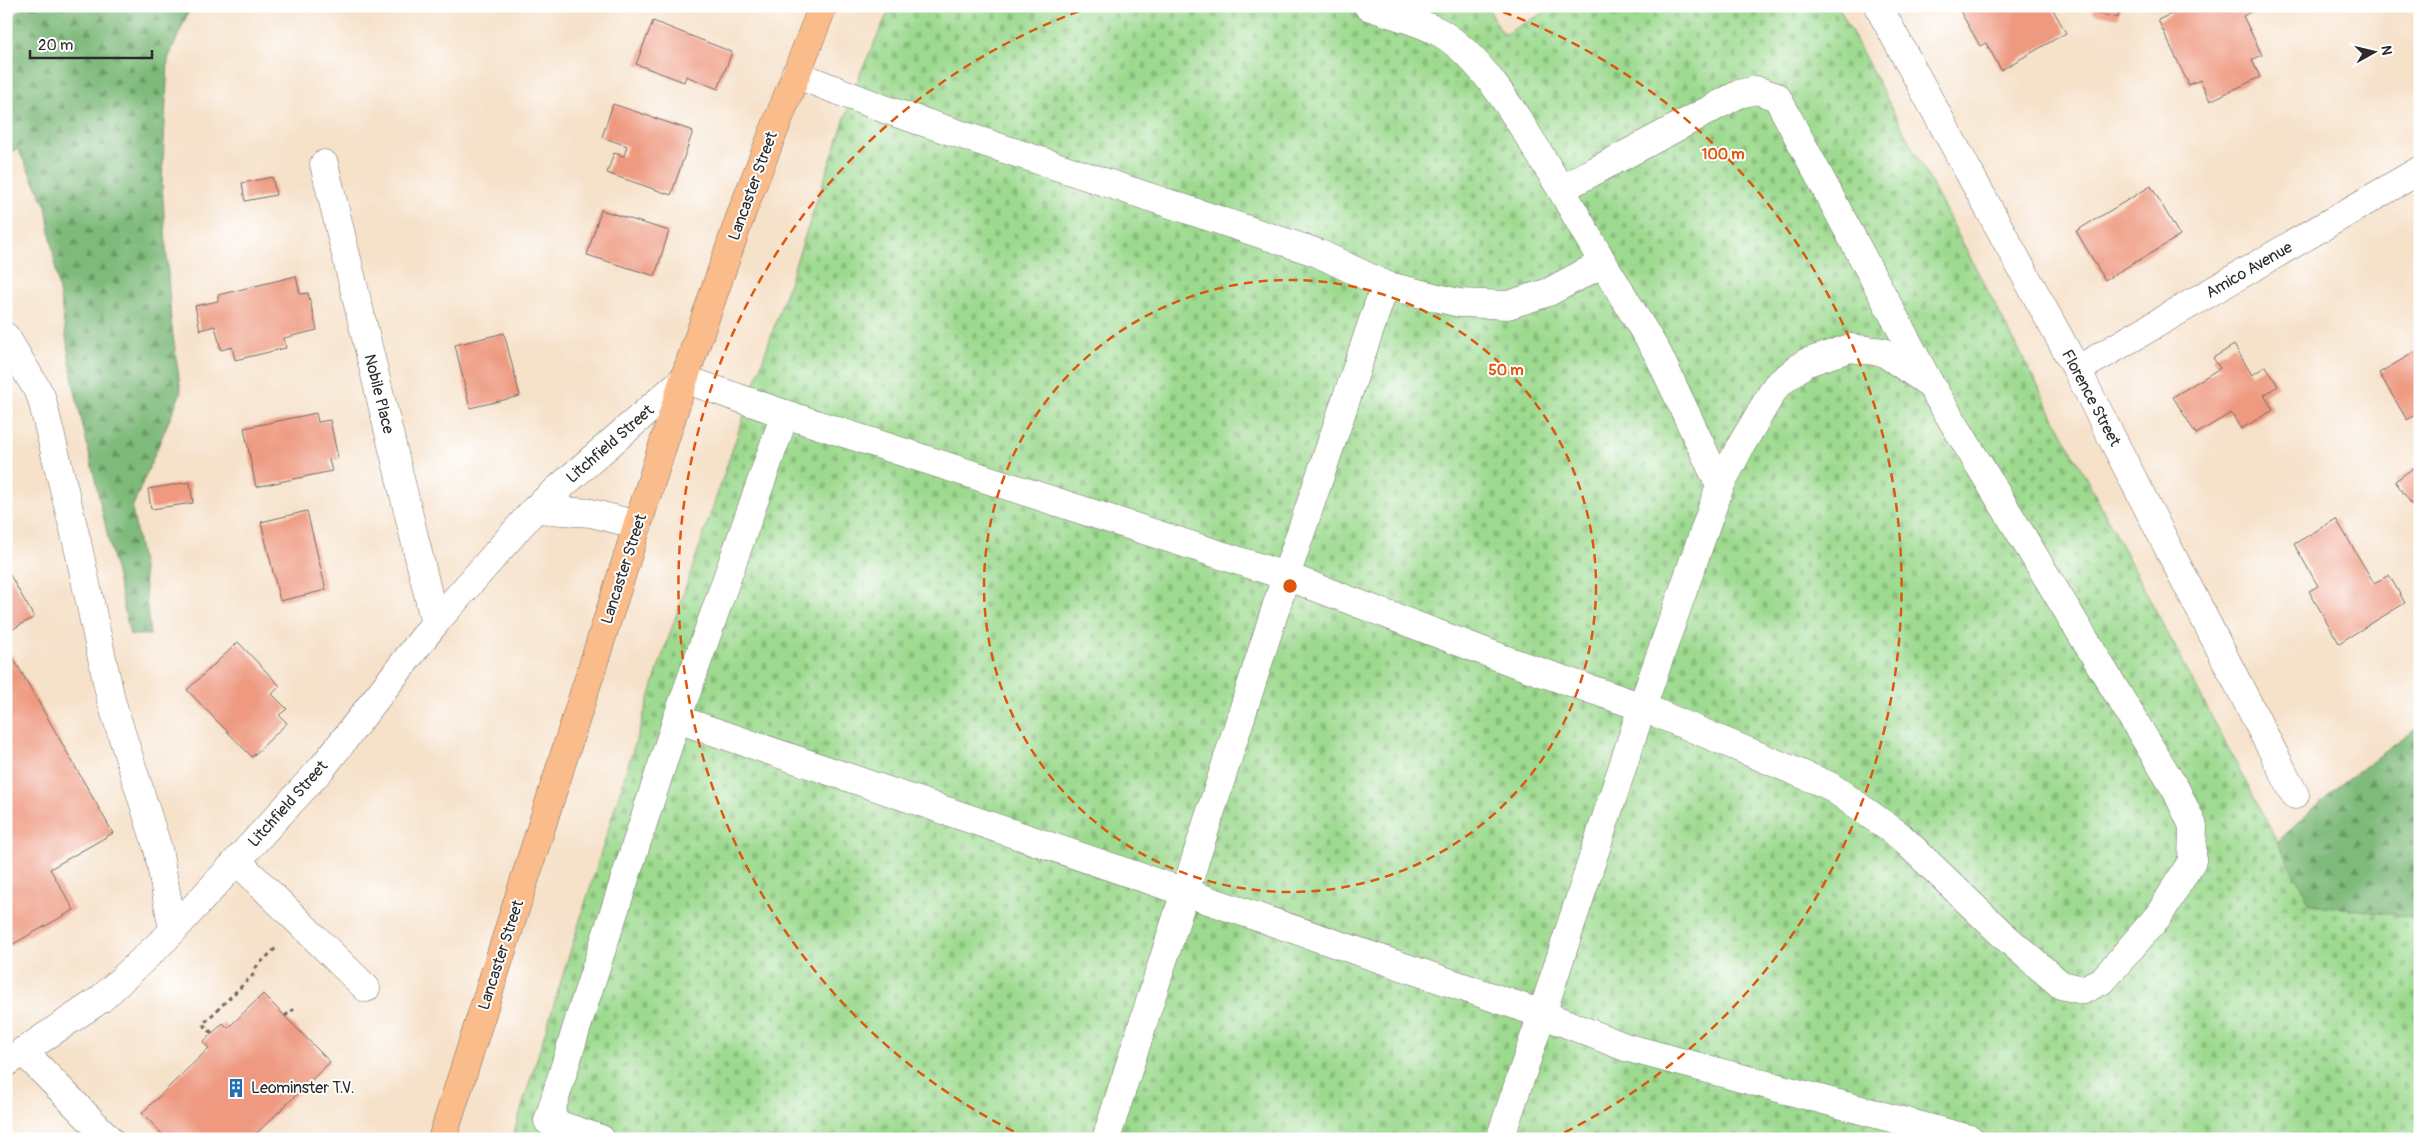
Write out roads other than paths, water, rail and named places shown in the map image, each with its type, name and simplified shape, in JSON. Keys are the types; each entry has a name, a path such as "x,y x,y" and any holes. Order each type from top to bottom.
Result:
{"main road":[{"name":"Lancaster Street","path":"442,1139 684,379 794,74 823,6"}],"street":[{"path":"1368,6 1437,30 1459,46 1488,75 1561,190 1602,263 1658,354 1720,486"},
{"name":"Florence Street","path":"1878,6 2077,370 2295,795"},
{"path":"794,74 887,110 1318,253 1385,285 1459,303 1508,305 1549,292 1602,263"},
{"path":"684,379 785,414 1286,576 1512,662 1642,707 1830,786 1900,836 2003,935 2061,985 2083,990 2103,980 2159,915 2192,861 2193,826 2176,790 1930,384 1777,97 1756,90 1739,94 1561,190"},
{"name":"Nobile Place","path":"324,164 435,623"},
{"name":"Amico Avenue","path":"2077,370 2420,170"},
{"path":"1106,1139 1184,890 1286,576 1385,285"},
{"path":"6,337 41,396 77,542 111,700 158,849 173,930"},
{"path":"1500,1139 1642,707 1720,486 1740,447 1776,386 1804,363 1850,348 1883,352 1930,384"},
{"name":"Litchfield Street","path":"15,1057 101,999 173,930 322,768 435,623 535,509 684,379"},
{"path":"601,1139 546,1130 582,1007 676,719 785,414"},
{"path":"535,509 591,513 638,525"},
{"path":"676,719 1184,890 1542,1014 1625,1048 1970,1139"},
{"path":"237,861 366,988"},
{"path":"15,1057 109,1139"}],"place":[{"name":"Leominster T.V.","path":"236,1088"}]}
